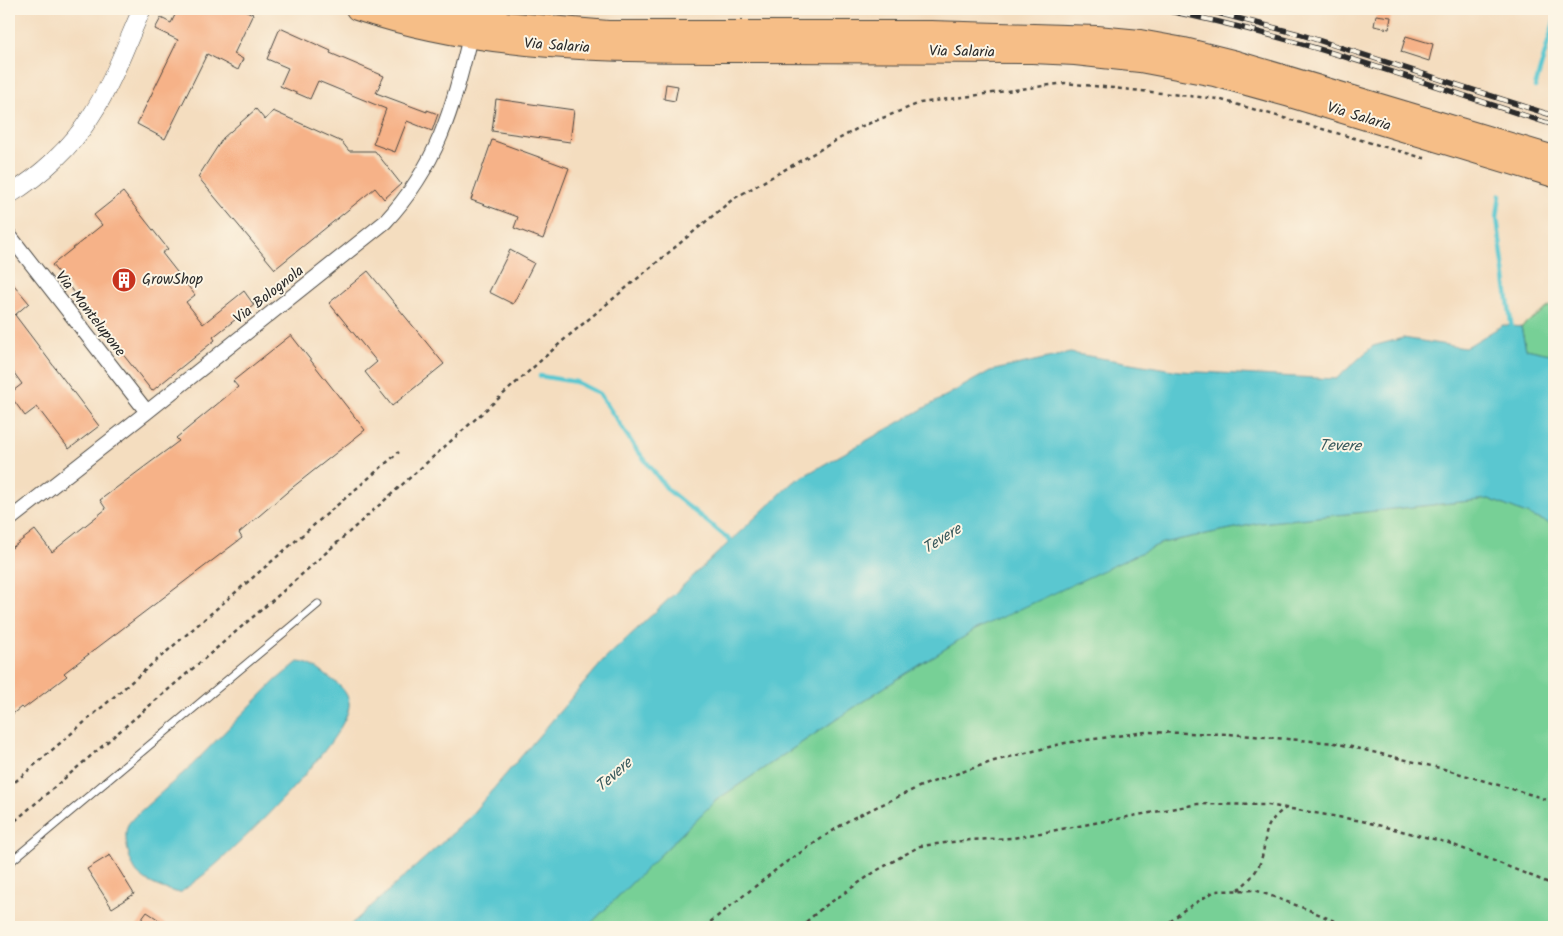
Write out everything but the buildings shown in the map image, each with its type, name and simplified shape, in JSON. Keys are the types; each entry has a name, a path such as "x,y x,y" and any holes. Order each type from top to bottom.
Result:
{"main road":[{"name":"Via Salaria","path":"357,9 422,27 470,37 536,46 576,49 1032,52 1075,54 1140,61 1178,67 1250,84 1554,176"},
{"name":"Via Salaria","path":"426,9 504,23 591,31 665,33 932,32 1068,35 1140,41 1236,62 1554,157"}],"street":[{"path":"9,195 53,160 78,134 90,118 108,85 142,9"},
{"name":"Via Bolognola","path":"9,520 377,229 393,214 417,183 430,162 452,108 470,37"},
{"name":"Via Montelupone","path":"9,234 146,412"}],"lane":[{"path":"9,863 318,604"}],"path":[{"path":"9,826 281,593 566,338 725,205 794,163 860,127 920,103 1064,83 1218,99 1430,159"},
{"path":"9,787 399,452"},
{"path":"704,927 782,865 849,820 920,786 994,761 1065,743 1146,732 1229,734 1335,743 1444,769 1554,802"},
{"path":"800,927 821,909 876,871 920,846 970,840 1013,838 1198,804 1268,805 1362,821 1450,843 1554,886"},
{"path":"1236,891 1250,880 1260,862 1266,830 1275,815 1286,808"},
{"path":"1164,927 1184,910 1215,891 1255,890 1348,927"}],"green space":[{"path":"1554,303 1554,355 1526,349 1521,327"},
{"path":"1489,499 1554,525 1554,927 587,927 715,801 877,692 975,630 1075,582 1162,543 1260,523"}],"water":[{"name":"Tevere","path":"1503,325 1521,327 1526,349 1554,355 1554,525 1489,499 1260,523 1162,543 975,630 877,692 715,801 587,927 348,927 464,823 604,660 793,482 990,371 1070,353 1179,371 1336,379 1373,346 1403,338 1465,348"},
{"path":"298,662 308,664 319,670 337,683 347,695 349,702 346,717 334,738 293,788 269,813 213,867 180,893 163,888 141,877 134,869 127,844 126,832 129,823 191,766 275,681"}],"waterway":[{"path":"1535,87 1554,22"},
{"path":"1500,195 1497,218 1512,330"},
{"path":"540,376 576,382 600,394 634,446 668,490 731,541"}],"railway":[{"path":"1159,9 1259,32 1309,46 1554,125"},
{"path":"1202,9 1299,34 1554,116"}],"place":[{"name":"GrowShop","path":"124,280"}]}
